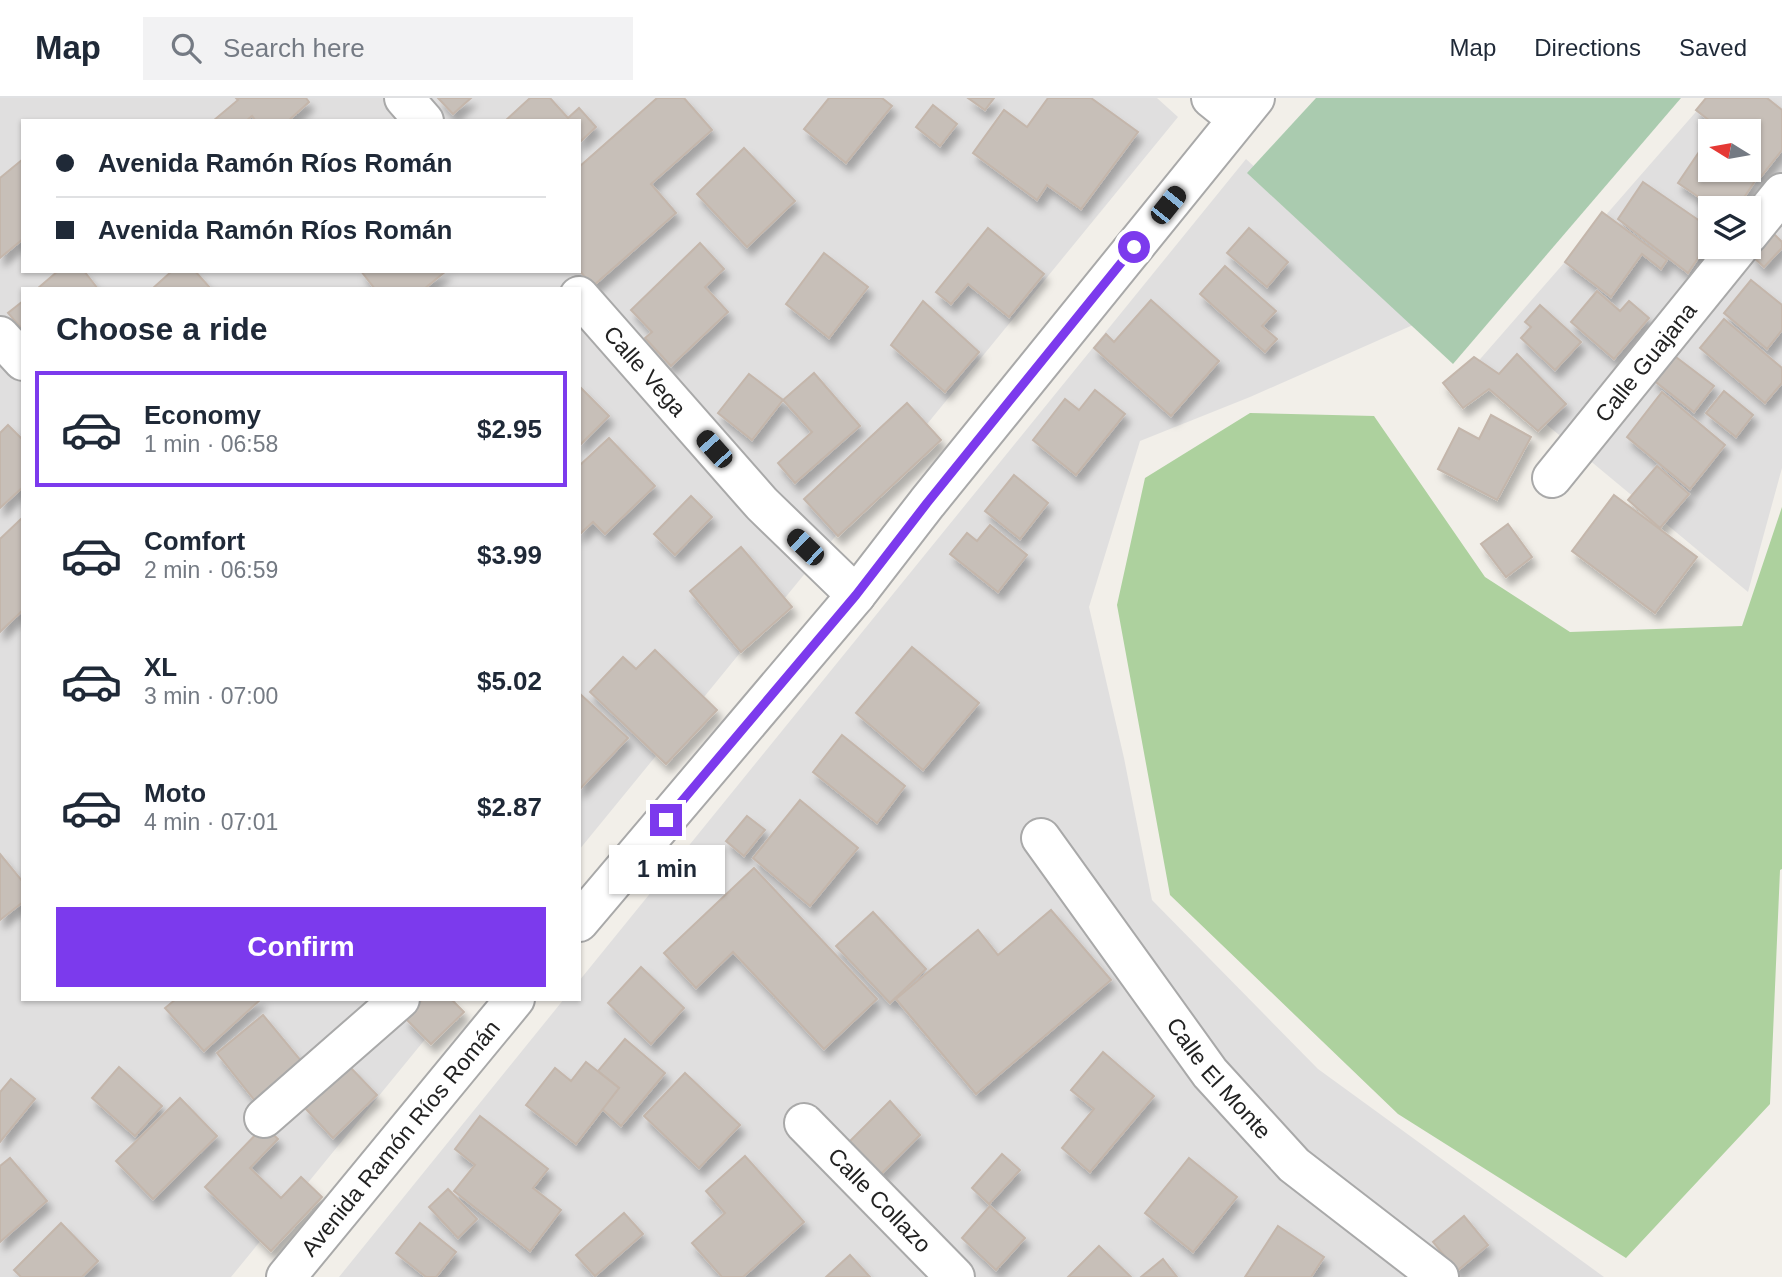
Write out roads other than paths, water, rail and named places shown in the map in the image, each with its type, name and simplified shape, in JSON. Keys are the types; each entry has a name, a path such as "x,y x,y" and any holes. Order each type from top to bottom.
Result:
{"street":[{"path":"404,98 422,119"},
{"path":"581,920 856,595 1234,105"},
{"path":"1761,219 1782,193"},
{"name":"Calle Guajana","path":"1552,478 1729,259"},
{"path":"559,273 571,287"},
{"name":"Calle Vega","path":"581,298 762,504 856,595"},
{"path":"0,336 21,359"},
{"name":"Calle El Monte","path":"1041,838 1210,1073 1293,1165 1439,1277"},
{"path":"264,1118 398,1001"},
{"name":"Avenida Ramón Ríos Román","path":"293,1274 512,1001"},
{"name":"Calle Collazo","path":"804,1123 955,1277"}]}
